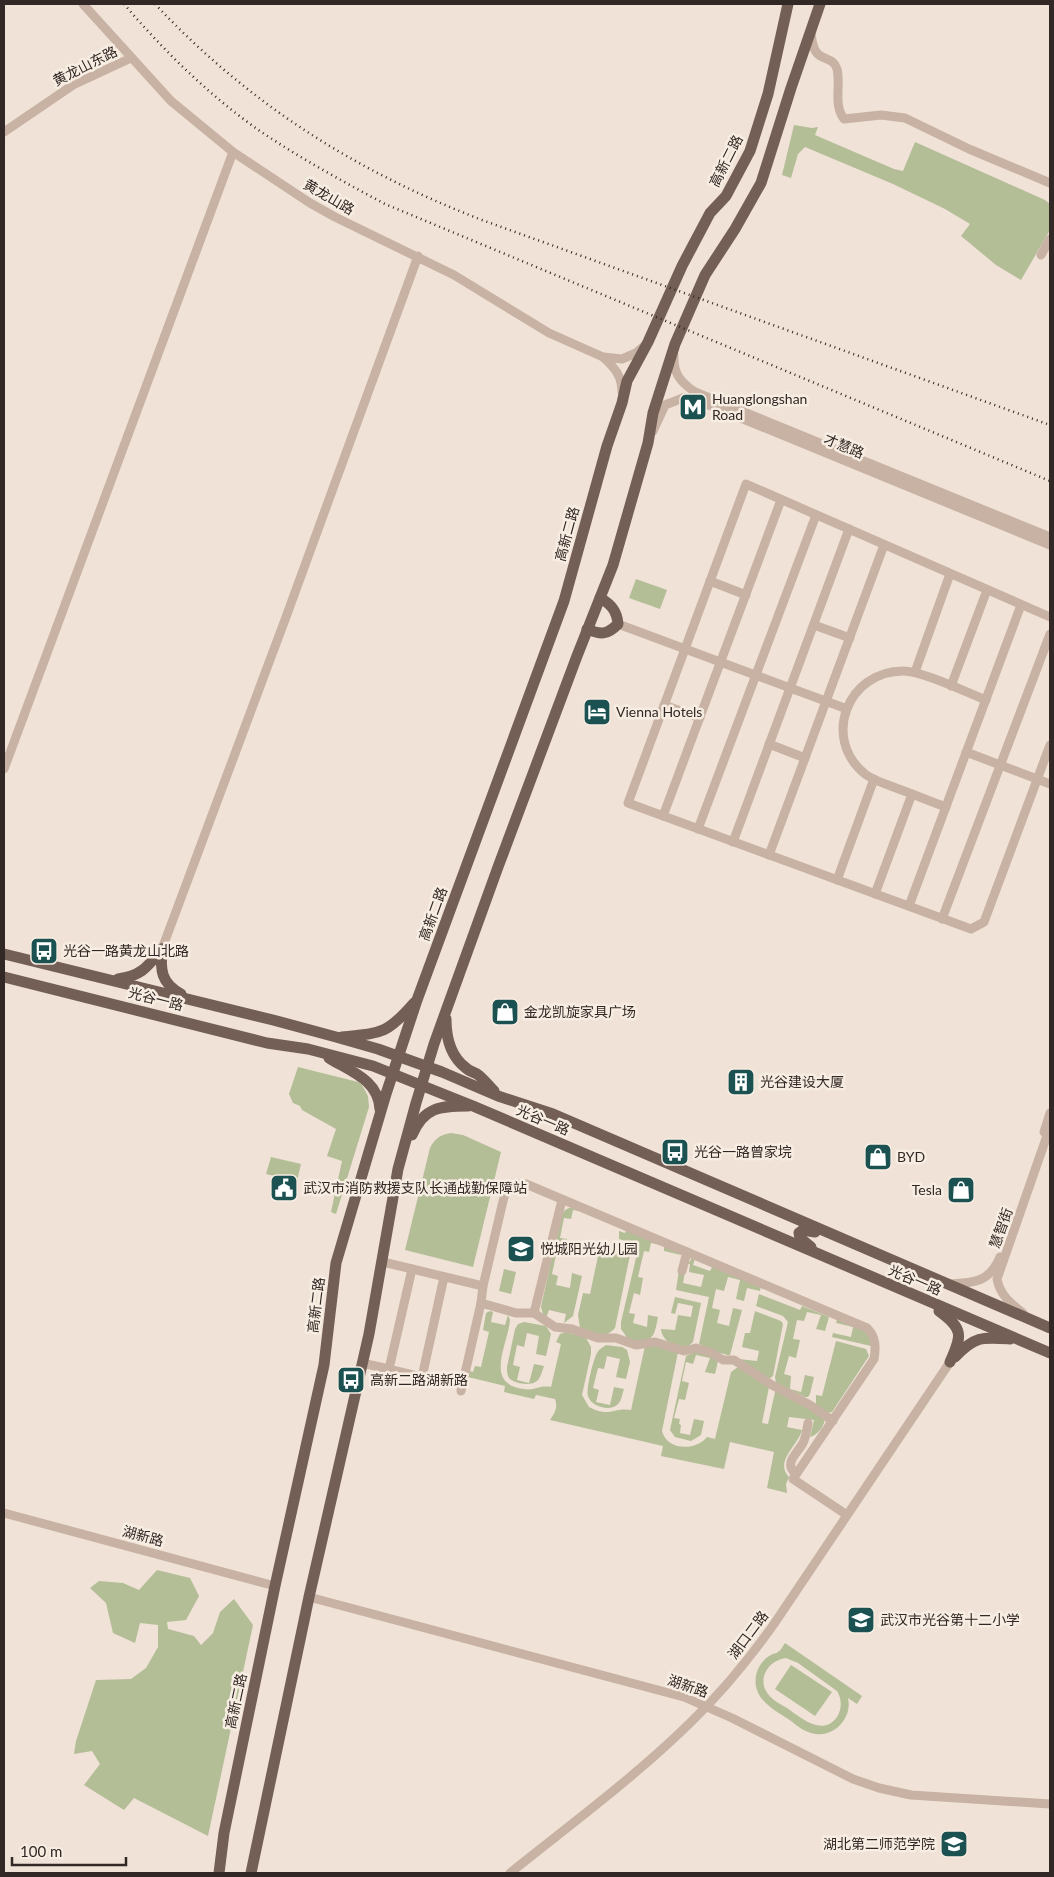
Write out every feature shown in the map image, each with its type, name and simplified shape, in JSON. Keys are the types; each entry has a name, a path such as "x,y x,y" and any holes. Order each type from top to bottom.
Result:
{"main road":[{"name":"高新二路","path":"219,1873 224,1833 275,1586 324,1365 336,1263 344,1233 417,1000 555,629 627,381 648,342 682,266 705,222 710,213 726,196 750,151 768,94 788,4"},
{"path":"251,1873 309,1597 362,1363 383,1262 398,1169 421,1085 587,629 613,565 648,443 653,413 675,344 705,274 735,229 761,183 820,4"},
{"path":"587,629 603,634 611,631 618,624 613,608 609,603 600,598"},
{"path":"112,980 130,978 140,973 162,949"},
{"path":"162,949 160,968 165,980 174,990 192,1000"},
{"name":"光谷一路","path":"4,954 336,1037 427,1067 498,1096 553,1114 1050,1328"},
{"name":"光谷一路","path":"4,977 268,1043 319,1052 373,1066 473,1106 1050,1353"},
{"path":"336,1037 374,1034 390,1028 417,1000"},
{"path":"447,1011 446,1032 448,1043 455,1057 466,1068 477,1074 498,1096"},
{"path":"319,1052 366,1080 379,1098 381,1114"},
{"path":"398,1169 417,1124 428,1112 442,1106 473,1106"},
{"path":"826,1258 807,1245 800,1238 799,1233 803,1230 834,1236"},
{"path":"919,1298 951,1320 955,1326 959,1335 959,1343 950,1362"},
{"path":"950,1362 971,1342 988,1337 1019,1339"}],"street":[{"name":"黄龙山路","path":"83,4 171,101 233,152 286,188 335,217 418,256 475,287 549,333 602,357 616,369 622,381 622,403"},
{"path":"810,31 812,45 819,55 833,62 837,69 839,108 844,119 881,115 898,116 915,122 969,149 1050,183"},
{"name":"黄龙山东路","path":"4,132 73,85 131,58"},
{"path":"4,769 233,152"},
{"path":"1041,255 1050,239"},
{"path":"162,949 418,256"},
{"name":"黄龙山路","path":"602,357 622,359 636,353 648,342"},
{"name":"才慧路","path":"675,344 675,372 679,379 695,392 1050,537"},
{"name":"才慧路","path":"648,443 665,405 683,398 692,398 1050,546"},
{"path":"1050,617 746,484 628,803 971,929 984,922 1050,745"},
{"path":"663,816 781,500"},
{"path":"698,829 816,515"},
{"path":"733,842 849,529"},
{"path":"769,855 884,545"},
{"path":"915,672 950,574"},
{"path":"710,581 746,595"},
{"path":"951,686 988,590"},
{"path":"909,906 1021,604"},
{"path":"618,624 847,709"},
{"path":"814,624 850,638"},
{"path":"942,919 1050,634"},
{"path":"946,807 874,779 859,768 851,758 847,747 843,725 847,709 855,693 864,684 874,677 897,671 915,672 986,700"},
{"path":"664,705 700,718"},
{"path":"769,744 805,758"},
{"path":"966,752 1050,784"},
{"path":"837,880 874,779"},
{"path":"875,894 912,794"},
{"name":"慧智街","path":"946,1284 979,1281 992,1272 998,1262 1013,1222 1050,1113"},
{"name":"慧智街","path":"1038,1323 1007,1300 997,1279 1050,1127"},
{"path":"460,1391 504,1197 508,1188 516,1183 526,1184 867,1328 872,1333 875,1349 874,1359 793,1478 847,1515"},
{"path":"534,1313 562,1200"},
{"path":"682,1271 687,1252"},
{"path":"383,1262 483,1286"},
{"path":"388,1369 412,1269"},
{"path":"362,1363 422,1377 444,1277"},
{"path":"481,1303 516,1313 534,1313 555,1327 572,1329 598,1338 616,1338 636,1345 655,1342 684,1351 696,1348 712,1353 723,1360 734,1360 772,1385 810,1405 833,1420"},
{"name":"湖口二路","path":"510,1873 660,1751 706,1707 753,1653 950,1362"},
{"path":"796,1474 791,1470 790,1465 804,1441 808,1422"},
{"name":"湖新路","path":"4,1513 275,1586"},
{"name":"湖新路","path":"309,1597 684,1697 853,1779 879,1788 917,1795 1050,1804"}],"green space":[{"path":"794,125 818,127 815,135 894,169 903,171 915,142 1045,200 1050,204 1050,230 1021,280 996,265 961,236 970,224 945,209 893,184 805,147 798,154 791,178 782,175"},
{"path":"636,579 667,590 660,609 629,598"},
{"path":"298,1067 358,1082 362,1085 368,1096 369,1107 336,1214 331,1212 342,1161 327,1156 336,1129 293,1103 289,1094"},
{"path":"451,1133 463,1135 501,1152 473,1267 405,1250 430,1148 438,1138"},
{"path":"271,1157 301,1164 297,1181 266,1174"},
{"path":"569,1208 588,1213 573,1210 571,1219 564,1218 560,1238 567,1239 563,1256 556,1255 552,1274 558,1276 556,1285 570,1288 572,1273 582,1276 573,1316 564,1323 566,1314 549,1310 546,1318 541,1307 561,1216"},
{"path":"626,1230 682,1252 681,1255 664,1251 664,1246 651,1243 649,1252 644,1251 638,1277 643,1278 640,1295 634,1293 629,1313 635,1314 633,1323 647,1327 648,1315 658,1317 653,1335 647,1340 642,1341 628,1339 621,1329 639,1245 619,1239 619,1231 625,1233"},
{"path":"601,1242 625,1248 630,1255 615,1328 603,1335 580,1328 578,1315 583,1293 590,1294"},
{"path":"692,1258 695,1259 693,1265 710,1271 713,1265 761,1285 760,1291 747,1288 744,1301 736,1299 740,1280 728,1277 724,1291 716,1289 712,1308 720,1310 717,1323 729,1326 733,1308 742,1310 730,1355 699,1344 709,1297 676,1290 679,1270 685,1271 683,1283 701,1287 704,1275 689,1272 690,1264 688,1264"},
{"path":"504,1269 516,1272 511,1294 499,1291"},
{"path":"759,1294 800,1310 802,1306 829,1317 825,1331 816,1329 821,1315 807,1312 804,1321 797,1320 793,1339 800,1340 796,1358 789,1356 784,1374 791,1376 790,1389 801,1392 805,1375 814,1377 808,1397 776,1383 775,1377 788,1322 783,1316 756,1306"},
{"path":"675,1297 701,1303 693,1342 684,1347 674,1345 665,1339 661,1329 675,1330 678,1315 691,1317 693,1306 678,1303 675,1314 671,1313"},
{"path":"755,1311 781,1321 783,1324 773,1376 769,1379 739,1359 757,1361 759,1351 742,1347 745,1333 750,1333"},
{"path":"493,1312 491,1322 505,1325 508,1315 510,1320 501,1362 501,1372 504,1380 512,1386 524,1389 551,1387 561,1344 556,1342 560,1334 566,1332 586,1338 591,1347 591,1354 582,1395 589,1407 602,1412 631,1410 645,1346 654,1345 678,1352 662,1431 665,1438 670,1442 682,1447 696,1445 707,1437 715,1439 731,1372 738,1367 769,1387 762,1423 768,1424 775,1392 779,1390 825,1419 818,1432 810,1437 814,1420 789,1417 787,1427 802,1430 785,1459 785,1471 789,1477 786,1484 787,1493 767,1488 774,1452 730,1442 724,1469 661,1456 663,1446 550,1420 556,1410 555,1399 536,1395 534,1399 504,1392 505,1386 468,1377 470,1371 473,1372 475,1366 481,1367 489,1332 483,1330 486,1313"},
{"path":"837,1319 866,1330 870,1334 871,1346 832,1337 833,1333 851,1337 853,1327 836,1323"},
{"path":"524,1322 546,1326 551,1334 546,1356 536,1354 539,1336 527,1333 524,1347 517,1345 513,1365 520,1367 517,1380 529,1383 534,1364 544,1366 537,1381 527,1384 510,1379 507,1370 515,1329 518,1324"},
{"path":"836,1341 866,1349 869,1356 832,1412 827,1413 816,1405 816,1395 822,1396"},
{"path":"606,1345 622,1347 627,1350 630,1362 626,1379 616,1377 620,1359 607,1356 604,1369 598,1368 593,1388 599,1390 596,1402 610,1405 614,1387 624,1389 618,1404 611,1408 593,1403 588,1396 590,1375 595,1357 599,1350"},
{"path":"695,1352 711,1355 718,1361 715,1374 705,1372 710,1358 696,1355 693,1364 686,1362 682,1381 689,1383 685,1400 679,1399 674,1418 680,1419 680,1433 690,1435 694,1419 704,1421 701,1435 691,1441 675,1437 670,1430 686,1356"},
{"path":"157,1570 190,1578 199,1596 186,1620 167,1622 168,1629 194,1636 201,1645 213,1633 220,1612 234,1599 253,1625 208,1836 134,1798 124,1810 84,1785 100,1764 92,1751 74,1754 76,1741 96,1680 131,1679 146,1668 158,1647 158,1625 140,1623 135,1643 113,1633 106,1603 90,1588 99,1581 123,1583 139,1590"},
{"path":"785,1643 862,1696 857,1704 848,1698 849,1706 844,1720 833,1731 819,1734 806,1731 772,1708 761,1698 756,1684 759,1667 766,1658 777,1653","holes":["786,1658 798,1663 837,1691 841,1707 839,1714 831,1723 819,1726 805,1721 775,1701 766,1691 764,1685 765,1674 771,1665 780,1659"]},
{"path":"791,1665 832,1692 815,1716 775,1689"}],"railway":[{"path":"124,4 187,71 257,129 336,178 385,204 1050,481"},
{"path":"155,4 191,40 266,103 306,131 348,156 391,180 435,201 482,220 1050,425"}],"place":[{"name":"Huanglongshan Road","path":"693,407"},
{"name":"Vienna Hotels","path":"597,712"},
{"name":"光谷一路黄龙山北路","path":"44,951"},
{"name":"金龙凯旋家具广场","path":"505,1012"},
{"name":"光谷建设大厦","path":"741,1082"},
{"name":"光谷一路曾家垸","path":"675,1152"},
{"name":"BYD","path":"878,1157"},
{"name":"武汉市消防救援支队长通战勤保障站","path":"284,1188"},
{"name":"Tesla","path":"961,1190"},
{"name":"悦城阳光幼儿园","path":"521,1249"},
{"name":"高新二路湖新路","path":"351,1380"},
{"name":"武汉市光谷第十二小学","path":"861,1620"},
{"name":"湖北第二师范学院","path":"954,1844"}]}
